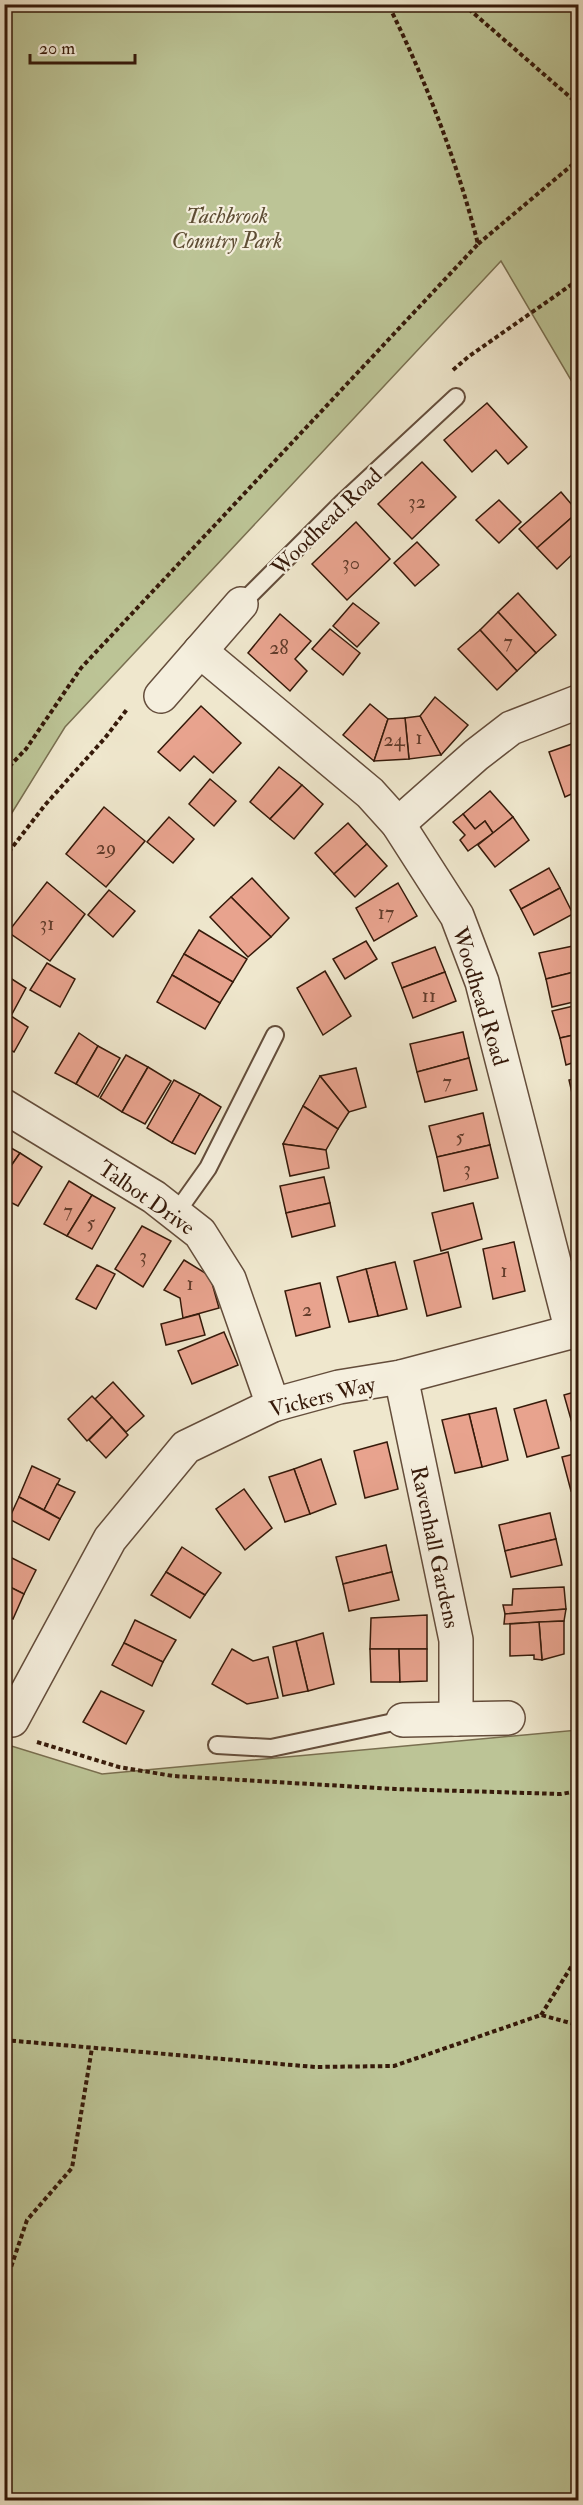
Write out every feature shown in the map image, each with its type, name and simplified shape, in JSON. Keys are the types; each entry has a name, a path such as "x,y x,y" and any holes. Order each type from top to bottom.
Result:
{"street":[{"name":"Woodhead Road","path":"162,696 241,604"},
{"name":"Woodhead Road","path":"200,651 370,793 398,824 458,916 482,982 575,1331"},
{"path":"398,824 476,755 511,728 579,702"},
{"name":"Talbot Drive","path":"16,1112 154,1197 200,1233 228,1279 273,1405"},
{"name":"Vickers Way","path":"4,1717 12,1720 110,1539 186,1447 273,1405 339,1387 401,1377 575,1331"},
{"name":"Ravenhall Gardens","path":"401,1377 456,1640 456,1719"},
{"path":"403,1720 508,1718"}],"lane":[{"name":"Woodhead Road","path":"241,604 343,502 456,397"},
{"path":"176,1214 208,1168 275,1035"},
{"path":"217,1745 271,1748 403,1720"}],"path":[{"path":"388,4 411,52 463,185 478,244"},
{"path":"463,4 579,104"},
{"path":"4,772 26,749 81,668 478,244 579,160"},
{"path":"36,1742 119,1767 173,1776 395,1789 561,1794 579,1791"},
{"path":"541,2015 579,1956"},
{"path":"4,2040 315,2067 394,2066 541,2015 579,2025"},
{"path":"4,2288 27,2220 72,2168 92,2048"}],"green space":[{"name":"Tachbrook Country Park","path":"5,4 578,5 578,392 501,261 65,727 5,824"},
{"path":"578,1730 578,2500 5,2500 5,1744 102,1774"}],"building":[{"path":"487,403 527,447 508,464 496,450 472,472 444,440"},
{"path":"422,462 456,497 412,539 378,504"},
{"path":"561,492 578,512 537,548 519,529"},
{"path":"499,500 521,522 499,543 476,520"},
{"path":"578,512 578,549 557,569 537,548"},
{"path":"356,522 390,559 347,600 312,564"},
{"path":"417,542 439,565 415,586 394,563"},
{"path":"578,556 578,568 573,561"},
{"path":"518,593 556,635 536,653 498,612"},
{"path":"353,603 379,623 357,647 333,626"},
{"path":"498,612 536,653 517,671 480,630"},
{"path":"280,614 311,641 295,659 307,671 290,691 248,653"},
{"path":"330,629 360,653 343,675 312,649"},
{"path":"480,630 517,671 497,690 458,649"},
{"path":"435,697 468,725 441,755 420,716"},
{"path":"370,704 388,719 374,761 343,735"},
{"path":"201,706 241,743 213,773 194,756 180,771 158,752"},
{"path":"420,716 441,755 409,759 405,718"},
{"path":"405,718 409,759 374,761 388,719"},
{"path":"575,743 578,753 578,791 565,797 549,752"},
{"path":"279,767 302,785 270,819 250,802"},
{"path":"210,779 236,801 214,826 189,804"},
{"path":"302,785 323,804 294,839 270,819"},
{"path":"490,791 513,817 493,833 485,821 475,829 463,814"},
{"path":"104,807 145,841 106,887 66,854"},
{"path":"463,814 475,829 485,821 493,833 468,851 460,840 465,835 453,822"},
{"path":"169,817 194,839 173,863 147,842"},
{"path":"513,817 529,840 495,867 478,845"},
{"path":"348,823 367,844 334,874 315,853"},
{"path":"367,844 387,866 355,897 334,874"},
{"path":"549,868 560,888 521,909 510,890"},
{"path":"252,878 289,918 271,937 231,897"},
{"path":"47,882 85,914 50,961 8,932"},
{"path":"398,883 417,916 374,941 356,908"},
{"path":"560,888 573,914 534,935 521,909"},
{"path":"109,890 135,911 113,937 88,915"},
{"path":"231,897 271,937 248,957 210,917"},
{"path":"199,930 247,959 233,982 184,954"},
{"path":"366,941 377,959 345,979 333,959"},
{"path":"578,945 578,971 546,979 539,953"},
{"path":"435,947 445,972 402,988 392,963"},
{"path":"184,954 233,982 220,1003 172,975"},
{"path":"47,963 75,979 60,1007 30,990"},
{"path":"325,971 351,1016 323,1035 297,988"},
{"path":"578,971 578,1001 552,1007 546,979"},
{"path":"445,972 456,1001 413,1018 402,988"},
{"path":"4,974 26,988 11,1016 28,1027 14,1052 4,1046"},
{"path":"172,975 220,1003 205,1029 157,1002"},
{"path":"578,1005 578,1034 560,1038 552,1011"},
{"path":"463,1032 469,1058 417,1072 410,1044"},
{"path":"79,1033 98,1046 76,1084 55,1073"},
{"path":"578,1034 578,1061 566,1065 560,1038"},
{"path":"98,1046 120,1058 98,1097 76,1084"},
{"path":"126,1055 148,1067 122,1112 100,1098"},
{"path":"469,1058 477,1090 425,1102 417,1072"},
{"path":"148,1067 171,1081 145,1124 122,1112"},
{"path":"356,1068 366,1107 349,1112 320,1076"},
{"path":"320,1076 349,1112 338,1129 303,1106"},
{"path":"578,1078 578,1105 575,1106 569,1080"},
{"path":"174,1080 200,1094 172,1143 147,1128"},
{"path":"200,1094 221,1107 195,1154 172,1143"},
{"path":"578,1105 578,1125 575,1106"},
{"path":"303,1106 338,1129 326,1150 283,1144"},
{"path":"483,1113 490,1145 437,1157 429,1126"},
{"path":"4,1144 20,1153 4,1176"},
{"path":"283,1144 326,1150 329,1168 290,1176"},
{"path":"490,1145 498,1178 444,1191 437,1157"},
{"path":"20,1153 42,1167 18,1206 4,1199 4,1176"},
{"path":"324,1177 330,1203 286,1213 280,1186"},
{"path":"69,1181 92,1195 67,1236 44,1224"},
{"path":"92,1195 115,1208 92,1249 67,1236"},
{"path":"330,1203 335,1226 292,1237 286,1213"},
{"path":"473,1203 482,1239 441,1251 432,1213"},
{"path":"142,1226 171,1241 143,1287 115,1269"},
{"path":"514,1242 525,1291 493,1299 483,1249"},
{"path":"448,1252 461,1307 427,1316 414,1261"},
{"path":"184,1260 210,1276 219,1308 183,1318 180,1298 164,1290"},
{"path":"395,1262 407,1309 378,1316 366,1269"},
{"path":"97,1265 115,1274 96,1309 76,1299"},
{"path":"366,1269 378,1316 349,1322 337,1277"},
{"path":"320,1283 330,1327 296,1336 285,1291"},
{"path":"199,1314 205,1335 166,1345 161,1324"},
{"path":"224,1332 238,1365 192,1384 178,1351"},
{"path":"113,1382 144,1416 126,1432 95,1399"},
{"path":"578,1391 578,1437 576,1437 564,1395"},
{"path":"92,1396 112,1417 87,1441 68,1419"},
{"path":"546,1400 559,1448 527,1457 514,1409"},
{"path":"496,1408 508,1460 482,1467 469,1414"},
{"path":"469,1414 482,1467 455,1473 442,1420"},
{"path":"112,1417 128,1435 106,1458 89,1440"},
{"path":"387,1442 398,1489 365,1498 354,1451"},
{"path":"578,1453 578,1489 571,1491 562,1457"},
{"path":"321,1459 336,1504 310,1514 294,1469"},
{"path":"32,1466 60,1479 44,1510 19,1497"},
{"path":"294,1469 310,1514 285,1522 269,1477"},
{"path":"57,1484 75,1492 60,1519 44,1510"},
{"path":"244,1489 272,1528 245,1550 216,1509"},
{"path":"19,1497 60,1519 49,1540 9,1519"},
{"path":"550,1513 556,1539 505,1551 499,1525"},
{"path":"556,1539 562,1565 511,1577 505,1551"},
{"path":"386,1545 392,1572 343,1584 336,1557"},
{"path":"182,1547 221,1573 205,1595 166,1572"},
{"path":"4,1554 36,1570 24,1594 4,1584"},
{"path":"166,1572 205,1595 190,1618 151,1595"},
{"path":"392,1572 399,1600 349,1611 343,1584"},
{"path":"4,1584 24,1594 13,1619 4,1614"},
{"path":"564,1587 566,1609 505,1614 503,1605 512,1605 513,1589"},
{"path":"566,1609 564,1621 504,1624 505,1614"},
{"path":"427,1615 427,1649 370,1649 371,1618"},
{"path":"135,1620 176,1640 163,1662 124,1643"},
{"path":"564,1621 564,1654 542,1660 539,1622"},
{"path":"539,1622 542,1660 534,1659 534,1655 510,1656 510,1624"},
{"path":"323,1633 334,1684 308,1691 296,1641"},
{"path":"296,1641 308,1691 283,1696 273,1647"},
{"path":"124,1643 163,1662 152,1686 112,1665"},
{"path":"232,1649 253,1661 268,1657 278,1698 247,1704 212,1684"},
{"path":"370,1649 399,1649 400,1682 371,1682"},
{"path":"399,1649 427,1649 427,1681 400,1682"},
{"path":"101,1691 144,1711 126,1744 83,1722"}]}
